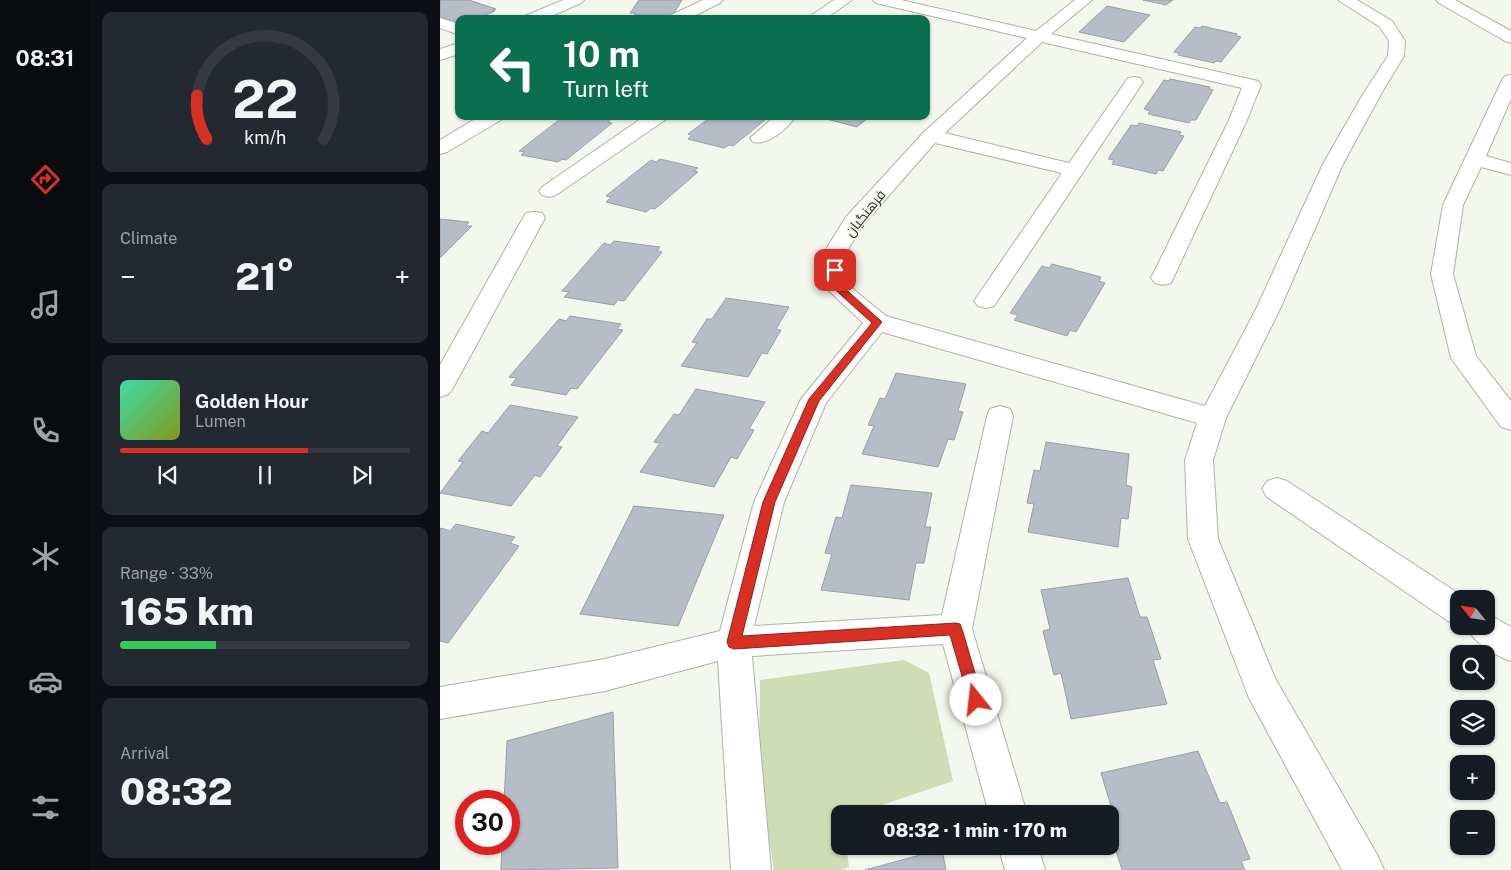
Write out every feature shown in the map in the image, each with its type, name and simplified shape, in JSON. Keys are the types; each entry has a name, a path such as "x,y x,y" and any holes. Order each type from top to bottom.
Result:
{"street":[{"path":"543,0 561,7"},
{"path":"541,15 576,0"},
{"path":"683,15 715,0"},
{"path":"820,15 844,0"},
{"path":"880,0 925,14 1039,36 1252,85 1238,120 1163,278"},
{"path":"925,14 960,0"},
{"name":"فرهنگیان","path":"1084,0 1039,36 931,136 854,222 834,254 836,286 877,322 1212,418"},
{"path":"1346,0 1386,24 1397,41 1396,56 1372,94 1333,164 1268,309 1212,418 1199,460 1202,539 1261,687 1364,870"},
{"path":"1444,0 1511,38"},
{"path":"440,56 455,50"},
{"path":"1511,80 1453,205 1442,274 1464,358 1511,420"},
{"path":"986,302 1134,82"},
{"path":"440,148 487,120"},
{"path":"549,191 652,120"},
{"path":"760,138 783,120"},
{"path":"931,136 1075,170"},
{"path":"1474,159 1511,169"},
{"path":"440,388 534,218"},
{"path":"751,870 734,642 769,502 814,399 877,322"},
{"path":"1000,416 956,629 1005,805"},
{"path":"1277,489 1450,605"},
{"path":"440,703 605,675 734,642 956,629"},
{"path":"1495,635 1511,646"},
{"path":"1021,855 1025,870"}],"green space":[{"path":"904,660 929,673 953,781 882,805 831,805 831,855 847,855 849,867 840,870 774,870 759,779 760,680"}],"building":[{"path":"440,0 469,0 496,9 486,15 455,15 455,22 440,17"},
{"path":"639,0 682,0 674,13 669,15 634,15 635,13 630,13"},
{"path":"1143,0 1173,0 1166,5"},
{"path":"1107,6 1150,15 1124,42 1079,32"},
{"path":"1202,26 1237,34 1236,36 1241,37 1221,62 1216,61 1214,63 1178,55 1179,53 1174,52 1195,27 1201,28"},
{"path":"1170,79 1210,87 1209,89 1213,90 1196,120 1191,120 1189,123 1148,114 1150,111 1144,109 1164,80 1169,81"},
{"path":"559,120 610,120 608,122 612,123 566,160 562,159 558,162 521,155 525,152 519,151"},
{"path":"707,120 765,120 733,146 729,145 724,148 688,139 692,135 688,134"},
{"path":"830,120 865,120 857,127"},
{"path":"1139,123 1181,132 1179,135 1184,136 1163,171 1158,170 1156,174 1112,164 1114,160 1108,159 1131,125 1137,126"},
{"path":"660,159 698,168 694,171 698,172 655,209 651,208 646,212 606,202 611,197 606,196 651,160 656,162"},
{"path":"440,219 469,222 466,226 472,226 440,258"},
{"path":"614,241 660,247 657,251 662,252 624,301 618,300 614,305 564,297 569,292 562,291 604,243 610,245"},
{"path":"1052,264 1101,277 1099,281 1105,283 1076,332 1070,330 1067,336 1014,320 1018,315 1010,313 1042,266 1049,268"},
{"path":"726,298 789,307 776,329 781,330 767,354 762,353 748,377 681,366 697,343 692,342 707,319 712,319"},
{"path":"570,316 621,324 617,329 623,330 577,389 571,388 566,395 511,385 517,378 509,377 559,319 566,321"},
{"path":"896,373 966,384 958,411 963,412 954,440 948,439 938,467 862,454 874,426 868,425 880,398 885,399"},
{"path":"696,389 765,402 749,429 754,430 737,459 731,457 714,487 640,472 660,443 654,442 674,414 679,415"},
{"path":"510,405 578,417 557,446 562,447 540,477 535,475 511,506 440,493 463,462 458,461 482,431 488,433"},
{"path":"1046,442 1129,454 1126,485 1132,487 1128,519 1121,518 1118,547 1028,532 1034,504 1027,503 1034,470 1040,471"},
{"path":"851,485 932,493 925,527 931,527 924,563 916,563 909,600 821,590 832,554 825,553 836,517 842,518"},
{"path":"634,506 724,515 678,626 580,614"},
{"path":"456,524 515,537 510,543 519,546 448,643 440,641 440,530 441,528 450,531"},
{"path":"1128,578 1140,617 1147,617 1161,659 1153,660 1167,704 1071,719 1061,673 1054,675 1043,631 1050,629 1041,590"},
{"path":"613,712 618,868 501,870 502,855 520,855 520,790 505,790 507,741"},
{"path":"1198,751 1220,803 1227,802 1250,859 1241,861 1245,870 1122,870 1117,855 1119,855 1119,805 1111,805 1101,773"},
{"path":"920,855 943,855 946,870 865,870"}],"route":[{"path":"835,270 836,286 877,322 814,399 769,502 734,642 956,629 976,700"}]}
